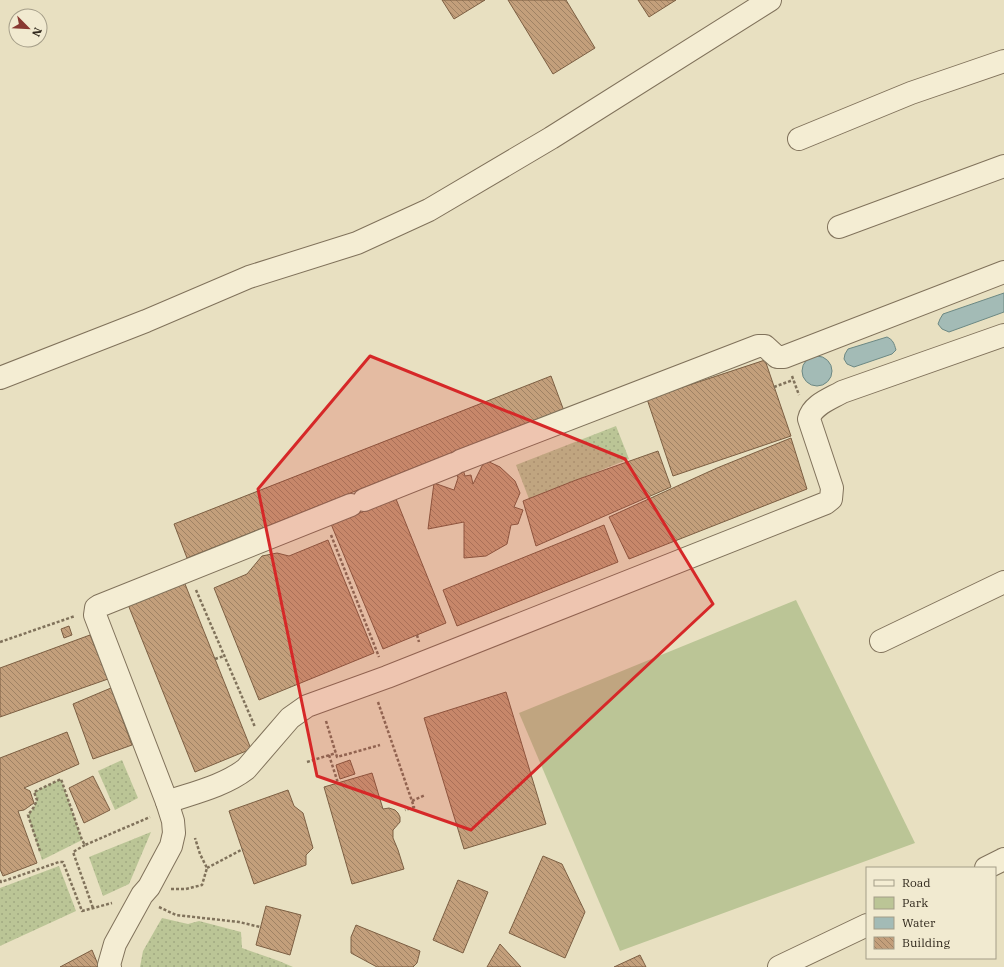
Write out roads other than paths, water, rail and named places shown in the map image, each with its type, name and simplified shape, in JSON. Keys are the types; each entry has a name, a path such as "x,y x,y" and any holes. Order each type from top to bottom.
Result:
{"lane":[{"path":"0,378 146,321 249,277 357,243 429,210 551,138 770,0"},
{"path":"799,139 911,93 1004,61"},
{"path":"839,227 1004,166"},
{"path":"110,967 109,965 114,944 142,895 149,887 171,846 174,832 168,805 95,615 96,608 457,462 758,346 765,346 777,357 784,356 1004,272"},
{"path":"168,805 239,775 264,749 290,718 307,706 379,680 826,503 830,499 832,488 809,419 810,413 819,405 842,392 1004,335"},
{"path":"881,641 1004,582"},
{"path":"988,867 1004,859"},
{"path":"779,967 866,925"}],"water":[{"path":"1004,293 1004,312 949,332 942,329 938,324 943,314"},
{"path":"887,337 892,341 896,350 892,354 854,367 847,364 844,359 848,349"},
{"path":"817,356 828,360 832,371 828,382 817,386 806,382 802,371 806,360"}]}
